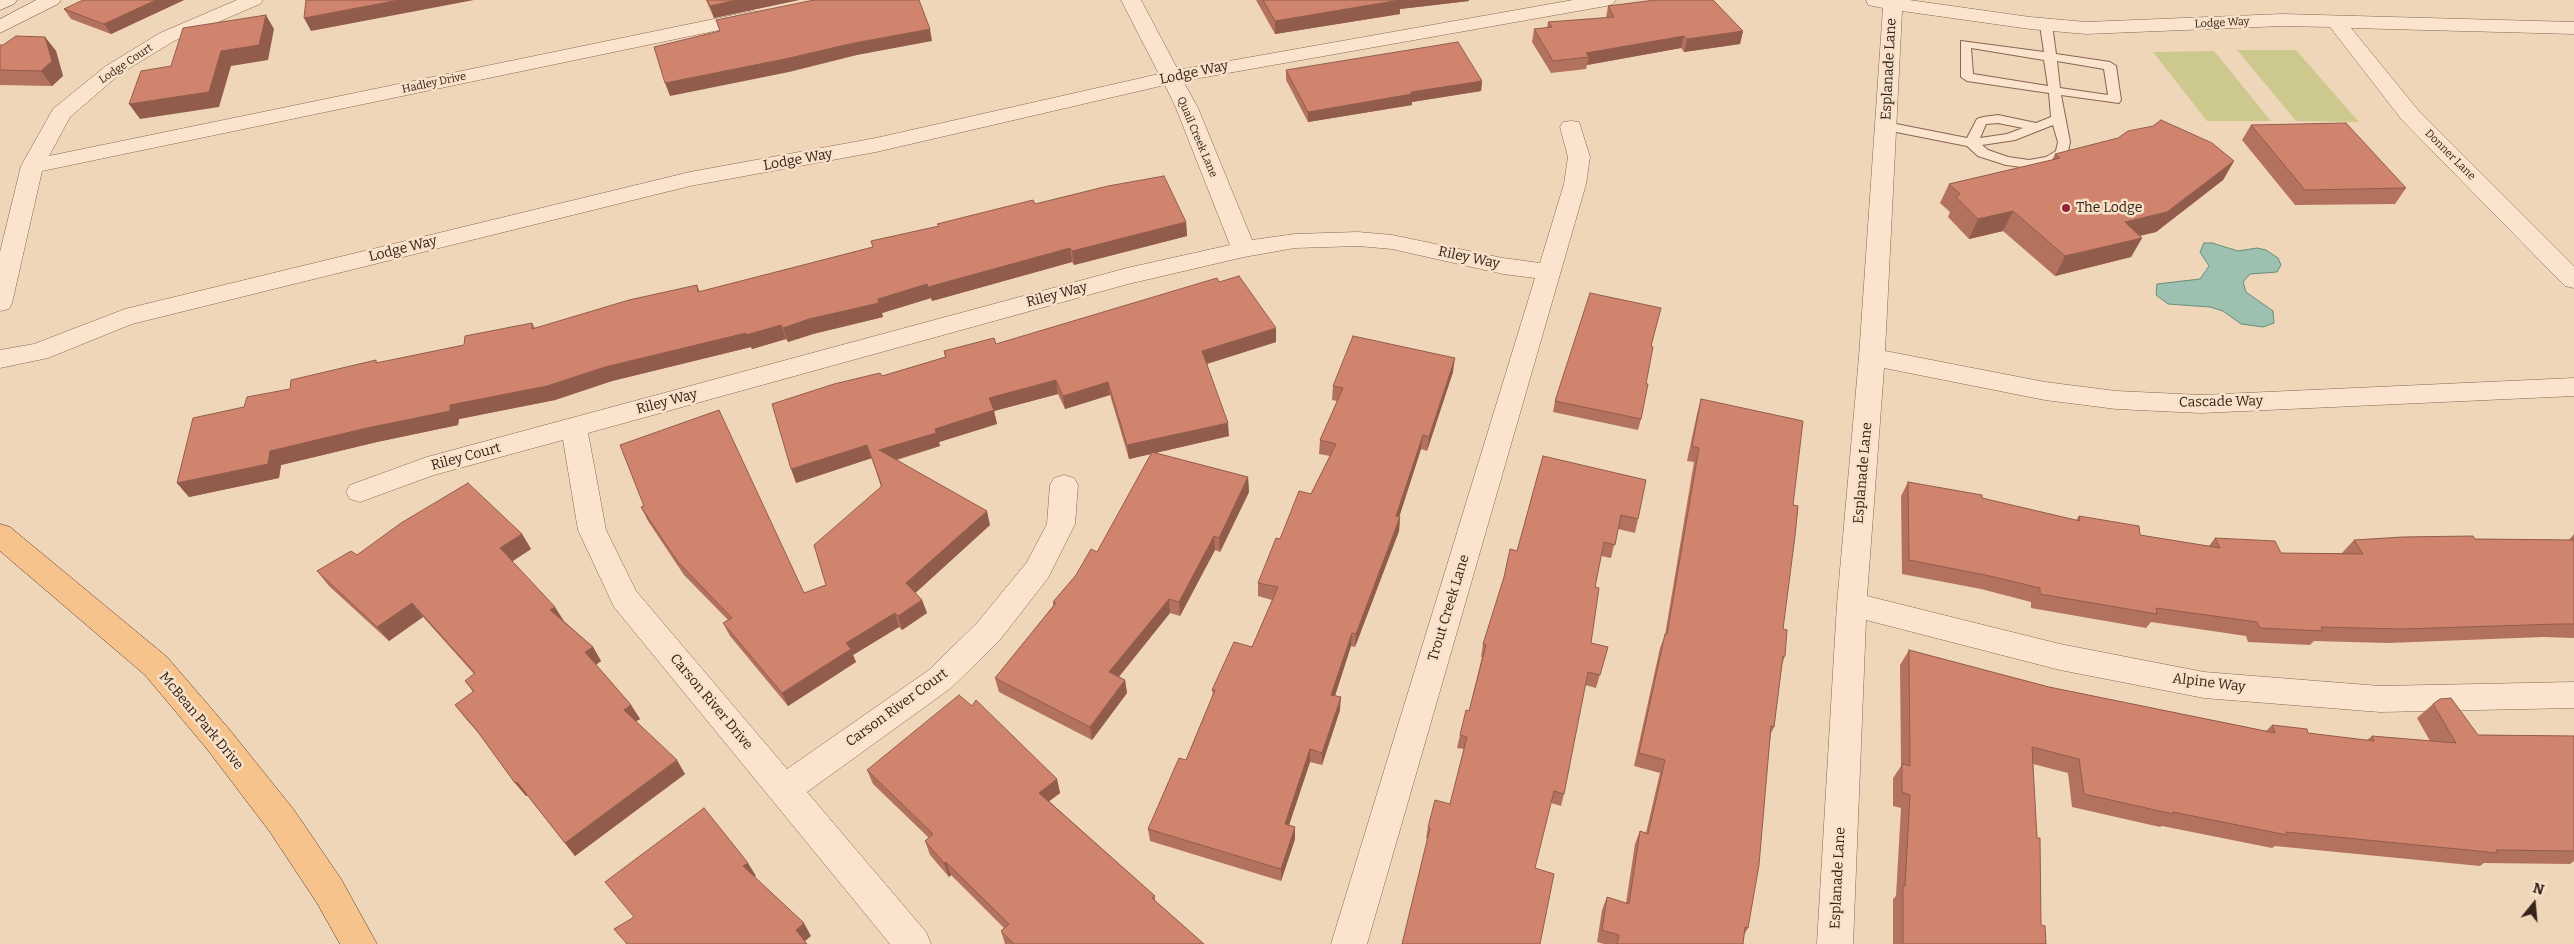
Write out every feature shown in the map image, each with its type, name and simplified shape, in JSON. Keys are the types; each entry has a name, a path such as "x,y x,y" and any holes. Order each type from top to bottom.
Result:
{"main road":[{"name":"McBean Park Drive","path":"0,536 156,666 218,739 282,820 329,891 359,944"}],"street":[{"path":"0,4 7,0"},
{"path":"0,27 51,0"},
{"name":"Lodge Court","path":"0,303 32,166 61,114 113,70 167,37 253,0"},
{"name":"Quail Creek Lane","path":"1131,0 1187,108 1244,249"},
{"name":"Lodge Way","path":"0,359 39,352 125,316 681,182 876,145 1210,69 1606,0"},
{"name":"Lodge Way","path":"1871,0 1894,1 2046,24 2086,28 2282,20 2574,28"},
{"name":"Esplanade Lane","path":"1835,944 1852,604 1872,357 1894,1"},
{"name":"Hadley Drive","path":"32,166 768,14"},
{"name":"Donner Lane","path":"2336,22 2380,80 2410,115 2574,280"},
{"name":"Trout Creek Lane","path":"1349,944 1575,184 1579,157 1571,127"},
{"name":"Riley Way","path":"574,427 1127,276 1244,249 1295,241 1358,239 1392,242 1503,266 1549,272"},
{"name":"Cascade Way","path":"1872,357 2045,391 2116,400 2201,404 2574,387"},
{"name":"Riley Court","path":"360,492 428,467 574,427"},
{"name":"Carson River Drive","path":"574,427 592,530 625,599 913,944"},
{"name":"Carson River Court","path":"784,790 940,679 988,632 1038,570 1061,524 1064,485"},
{"name":"Alpine Way","path":"1852,604 2060,658 2204,684 2380,699 2574,695"}],"lane":[{"path":"1971,143 1983,153 2006,161 2029,164 2050,160 2062,153 2064,142 2058,119 2046,24"},
{"path":"1965,44 2050,57 2110,66 2115,100 1967,76 1965,44"},
{"path":"1971,143 1981,122 1987,120 1998,118 2037,127"},
{"path":"1886,126 1971,143 2010,137 2058,119"}],"shaded area":[{"path":"2237,50 2296,50 2359,122 2296,121"},
{"path":"2214,51 2271,121 2207,121 2153,52"},
{"path":"2204,243 2212,243 2238,251 2257,248 2266,250 2278,258 2281,265 2277,272 2250,274 2243,282 2246,292 2273,311 2274,323 2263,327 2241,324 2223,311 2210,307 2168,304 2156,295 2157,284 2200,279 2209,266 2200,252"}],"building":[{"path":"83,0 156,0 104,24 64,9"},
{"path":"306,0 399,0 304,18"},
{"path":"707,0 737,0 710,6"},
{"path":"814,0 919,0 930,29 665,83 654,47 720,31 716,20"},
{"path":"1263,0 1400,0 1275,21"},
{"path":"1655,0 1713,0 1743,31 1687,39 1684,36 1586,53 1589,57 1553,61 1534,29 1552,27 1548,22 1614,17 1608,6"},
{"path":"266,15 259,45 221,51 209,92 129,104 141,71 171,66 183,28"},
{"path":"16,36 45,37 52,61 41,71 0,70 0,45"},
{"path":"1458,42 1482,81 1411,92 1412,94 1308,112 1286,70"},
{"name":"The Lodge","path":"2161,120 2212,143 2234,161 2167,212 2125,222 2142,238 2065,256 2013,211 1978,219 1956,197 1960,194 1949,184 2060,158 2055,154 2118,138 2128,131 2153,126"},
{"path":"2346,123 2406,188 2305,190 2251,125"},
{"path":"1164,176 1186,222 1072,251 1070,248 928,287 927,284 878,299 879,303 809,319 783,328 781,325 746,335 746,333 605,367 547,386 450,405 450,411 270,451 268,464 177,483 193,418 244,407 247,397 290,389 291,380 376,360 376,363 464,345 465,336 532,323 532,329 629,300 697,285 698,292 873,247 871,241 939,226 937,224 1033,200 1035,204 1108,186"},
{"path":"1239,276 1276,328 1202,351 1228,423 1127,445 1108,382 1063,396 1056,380 989,398 994,410 935,429 936,433 879,450 987,511 906,583 922,600 898,616 895,613 846,643 851,649 782,693 723,623 732,618 678,562 641,507 644,506 620,445 719,410 804,593 826,585 814,545 882,486 867,445 791,469 772,404 834,384 880,373 882,376 946,357 944,351 994,338 996,344 1217,278 1219,282"},
{"path":"1590,293 1661,308 1651,346 1653,347 1646,384 1648,384 1641,419 1555,401"},
{"path":"1353,336 1455,358 1429,437 1423,435 1396,516 1400,517 1356,634 1352,633 1331,695 1341,697 1322,753 1310,749 1285,824 1295,827 1281,869 1148,829 1179,758 1186,760 1215,690 1212,690 1234,642 1252,647 1278,587 1258,583 1276,538 1280,539 1299,491 1311,494 1336,444 1320,440 1343,388 1333,386"},
{"path":"1701,399 1803,421 1793,505 1798,506 1783,629 1787,630 1785,656 1783,656 1774,727 1771,726 1759,865 1748,928 1745,927 1743,944 1617,944 1619,935 1602,930 1607,897 1629,904 1640,831 1648,834 1665,760 1639,753 1665,634 1667,634 1699,448 1692,446"},
{"path":"1152,452 1248,477 1219,538 1214,536 1179,602 1169,599 1109,672 1125,680 1090,727 995,678 1056,603 1053,602 1076,575 1091,549 1097,552"},
{"path":"1543,456 1646,480 1638,519 1621,515 1615,545 1604,542 1595,587 1599,588 1591,643 1608,647 1600,675 1588,672 1564,794 1554,791 1535,868 1554,874 1540,944 1402,944 1435,800 1450,804 1467,737 1460,735 1466,710 1469,711 1486,645 1483,644 1504,577 1510,549 1517,551"},
{"path":"1908,482 1982,495 1982,498 2080,521 2079,516 2139,526 2140,535 2220,548 2215,538 2275,541 2281,553 2363,554 2354,540 2473,536 2475,539 2574,540 2574,624 2402,629 2321,627 2323,631 2260,628 2257,622 2156,608 2157,614 2040,594 2040,588 1909,560"},
{"path":"468,483 522,534 500,548 555,607 550,610 593,647 585,652 631,705 624,710 677,760 565,843 517,782 515,783 475,728 455,705 474,691 465,681 475,673 412,603 377,627 317,571 351,551 357,555 401,523"},
{"path":"1909,650 2049,687 2275,733 2272,725 2307,729 2308,733 2374,741 2372,736 2456,743 2433,704 2440,699 2451,698 2478,735 2574,736 2574,851 2496,850 2498,853 2286,832 2287,835 2173,812 2173,814 2084,794 2079,759 2032,747 2037,838 2040,838 2041,925 2045,926 2046,944 1903,944 1903,886 1905,886 1910,795 1902,792 1902,764 1910,766"},
{"path":"959,695 972,706 976,700 1057,779 1039,793 1155,896 1152,898 1204,944 1014,944 1001,931 1009,924 946,862 944,863 925,841 933,834 867,770"},
{"path":"704,808 748,863 743,866 804,923 796,930 807,944 627,944 614,929 634,917 605,882"}],"place":[{"name":"The Lodge","path":"2066,208"}]}
